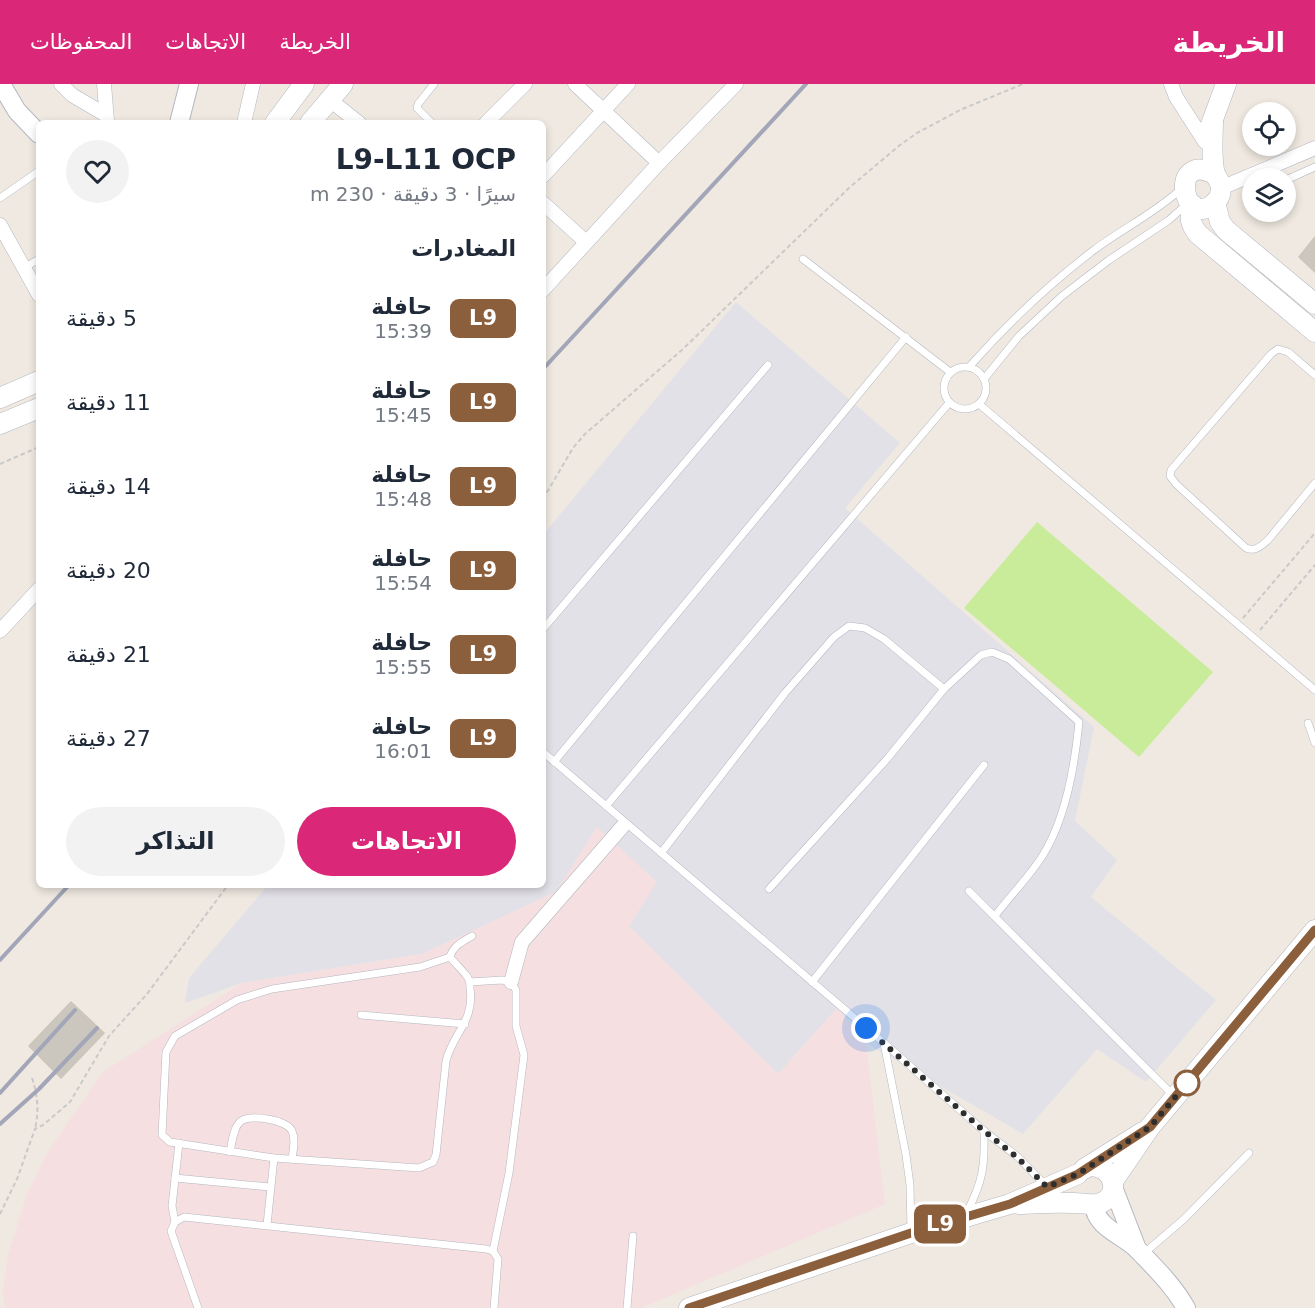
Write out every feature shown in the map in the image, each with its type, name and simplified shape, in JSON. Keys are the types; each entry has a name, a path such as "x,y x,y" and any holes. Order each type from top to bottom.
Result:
{"main road":[{"path":"277,120 304,84"},
{"path":"313,120 343,84"},
{"path":"1226,84 1204,142 1189,192 1191,226 1315,332"},
{"path":"1214,119 1212,156 1220,222 1244,246 1315,304"},
{"path":"1189,192 1200,170 1208,171 1217,188"},
{"path":"1189,192 1200,208 1208,207 1217,188"},
{"path":"1231,262 1244,246"},
{"path":"0,398 36,382"},
{"path":"0,424 36,409"},
{"path":"1010,1204 1090,1204 1099,1203 1109,1197 1113,1184 1150,1127 1315,930"},
{"path":"1090,1204 1077,1194 1075,1187 1084,1170 1150,1127"},
{"path":"689,1308 911,1233 1010,1204 1097,1166 1104,1168 1110,1174 1113,1184"}],"street":[{"path":"1,84 17,111 36,131"},
{"path":"61,84 72,95 106,119"},
{"path":"104,84 106,119"},
{"path":"179,120 189,84"},
{"path":"245,120 253,84"},
{"path":"575,84 659,163"},
{"path":"546,173 628,84"},
{"path":"1171,84 1176,97 1204,142"},
{"path":"489,120 519,86"},
{"path":"546,287 729,86"},
{"path":"330,100 355,120"},
{"path":"1217,188 1315,148"},
{"path":"546,206 586,242"},
{"path":"0,225 36,290"},
{"path":"0,631 36,592"},
{"path":"511,982 522,942 623,826"},
{"path":"1113,1184 1140,1252"},
{"path":"1090,1204 1095,1215 1103,1224 1140,1252 1174,1288 1186,1308"}],"lane":[{"path":"429,120 417,108 417,104 434,84"},
{"path":"1296,176 1315,167"},
{"path":"0,198 36,173"},
{"path":"969,367 1005,326 1049,285 1096,249 1159,207 1189,192"},
{"path":"984,379 1019,336 1062,296 1108,260 1169,220 1189,192"},
{"path":"803,259 950,372"},
{"path":"24,268 36,261"},
{"path":"554,762 906,337"},
{"path":"1315,375 1288,352 1278,349 1271,354 1171,470 1170,476 1250,550 1259,548 1268,540 1315,483"},
{"path":"546,625 768,364"},
{"path":"962,366 969,367 975,369 984,379 986,392 974,408 960,409 949,403 943,391 950,372 962,366"},
{"path":"606,806 949,403"},
{"path":"979,404 1315,690"},
{"path":"661,853 785,693 834,637 849,626 865,628 884,639 944,689"},
{"path":"770,889 887,759 944,689 981,655 992,652 1009,659 1079,722 1077,745 1059,824 1043,855 994,916"},
{"path":"1308,723 1315,743"},
{"path":"546,755 1018,1158 1047,1187"},
{"path":"813,982 984,765"},
{"path":"969,891 1175,1097"},
{"path":"450,957 458,944 472,936"},
{"path":"450,957 470,982 472,997 465,1024 448,1051 434,1162 419,1168 274,1158 166,1139 161,1129 166,1052 175,1036 225,1005 251,994 420,967 450,957"},
{"path":"470,982 502,980 511,982 516,990 516,1026 524,1055 509,1173 494,1251 498,1259 494,1308"},
{"path":"361,1016 465,1024"},
{"path":"884,1043 906,1155 910,1185 911,1233"},
{"path":"230,1152 237,1126 250,1118 284,1122 294,1136 292,1159"},
{"path":"965,1216 979,1189 982,1176 984,1131"},
{"path":"179,1143 172,1206 175,1222 171,1231 198,1308"},
{"path":"1140,1252 1184,1219 1249,1153"},
{"path":"267,1225 274,1158"},
{"path":"176,1178 270,1187"},
{"path":"175,1222 184,1217 494,1251"},
{"path":"627,1308 633,1236"}],"path":[{"path":"546,494 573,448 585,434 683,349 850,187 917,133 960,110 1023,84"},
{"path":"0,464 36,448"},
{"path":"1239,623 1315,533"},
{"path":"1255,637 1315,564"},
{"path":"34,1130 70,1102 109,1036 147,994 226,888"},
{"path":"0,1214 17,1179 38,1116 38,1096 32,1078"}],"shaded area":[{"path":"736,302 900,443 845,508 1094,727 1075,821 1117,860 1091,897 1216,1000 1146,1082 1097,1049 1023,1134 866,1043 837,1008 778,1074 628,926 597,827 556,892 422,954 242,983 185,1003 189,978 265,888 546,888 546,531"},
{"path":"597,827 657,882 629,926 778,1074 837,1008 866,1043 885,1204 641,1308 6,1308 3,1294 8,1255 27,1194 47,1153 103,1072 242,983 422,954 556,892"}],"green space":[{"path":"1037,522 1213,672 1139,757 964,608"}],"building":[{"path":"1315,237 1315,272 1299,257"},
{"path":"71,1002 104,1033 61,1078 29,1046"}],"railway":[{"path":"546,366 806,84"},
{"path":"0,960 66,888"},
{"path":"0,1093 75,1010"},
{"path":"0,1124 39,1089 97,1028"}],"bus line":[{"name":"L9","path":"689,1308 911,1233 1010,1204 1078,1174 1150,1127 1315,930"}],"route":[{"path":"866,1028 1018,1158 1047,1187 1078,1174 1150,1127 1187,1083"}]}
